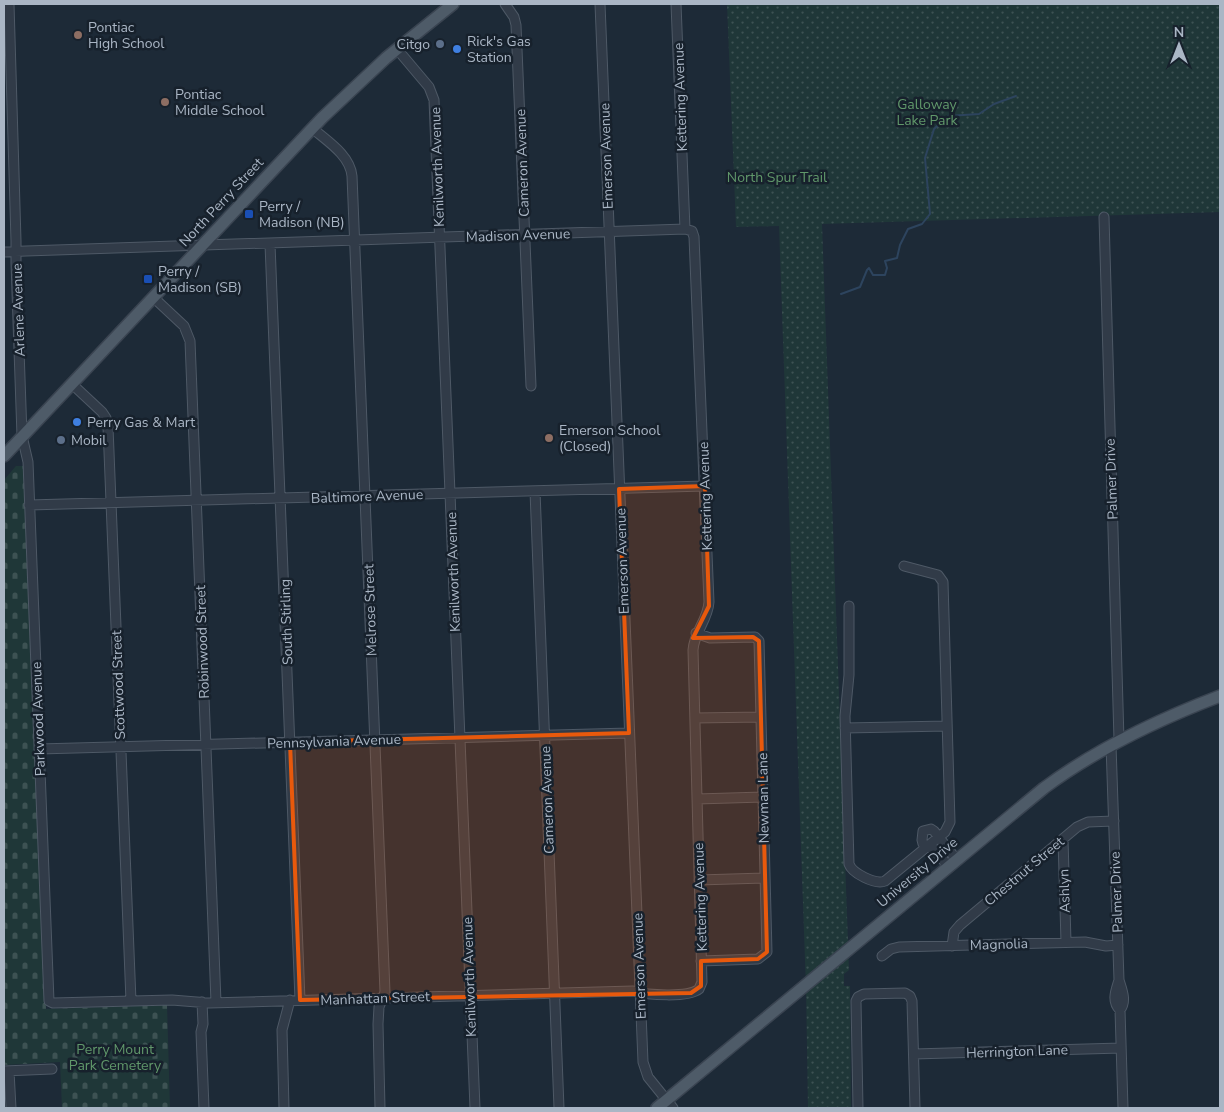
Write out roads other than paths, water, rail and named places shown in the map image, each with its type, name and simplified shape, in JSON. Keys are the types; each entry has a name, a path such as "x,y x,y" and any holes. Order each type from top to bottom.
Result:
{"main road":[{"name":"North Perry Street","path":"4,456 312,128 342,98 397,49 453,4"},
{"name":"University Drive","path":"657,1108 670,1104 805,985 1044,788 1115,742 1157,721 1220,696"}],"street":[{"name":"Arlene Avenue","path":"9,4 7,67 9,160 16,252 22,436"},
{"name":"Cameron Avenue","path":"505,4 514,17 516,27 531,386"},
{"name":"Emerson Avenue","path":"600,4 644,1067 649,1080 670,1104"},
{"name":"Kettering Avenue","path":"676,4 685,229 692,231 694,237 709,606 705,620 696,633 693,650 702,984 699,989"},
{"name":"Kenilworth Avenue","path":"397,49 429,87 434,96 474,1108"},
{"name":"Melrose Street","path":"312,128 346,159 351,168 385,992 379,1007 378,1024 380,1108"},
{"name":"Palmer Drive","path":"1104,217 1115,742 1114,821 1119,980 1115,996 1116,1006 1120,1010 1123,1108"},
{"name":"Madison Avenue","path":"4,252 685,229"},
{"name":"South Stirling","path":"270,244 300,1000"},
{"name":"Robinwood Street","path":"153,297 182,323 190,337 216,1002"},
{"name":"Scottwood Street","path":"72,384 102,412 108,422 131,1001"},
{"name":"Parkwood Avenue","path":"22,436 27,459 50,1002"},
{"name":"Baltimore Avenue","path":"29,505 705,486"},
{"name":"Cameron Avenue","path":"535,491 559,1108"},
{"path":"848,606 849,675 845,704 845,728 848,862 850,868 876,882 881,882 939,837 948,829 950,822 943,579 938,575 904,566"},
{"name":"Newman Lane","path":"696,633 710,638 753,637 758,639 766,878 767,952 758,959 701,960"},
{"path":"695,718 761,717"},
{"path":"845,728 947,726"},
{"name":"Pennsylvania Avenue","path":"39,749 629,733"},
{"path":"697,799 763,797"},
{"name":"Chestnut Street","path":"952,946 954,932 960,925 1063,839 1084,823 1091,821 1114,821"},
{"path":"924,830 932,830 939,837 952,863 922,842 924,830"},
{"name":"Ashlyn","path":"1063,839 1066,942"},
{"path":"699,880 766,878"},
{"name":"Magnolia","path":"882,956 896,947 1066,942 1087,942 1118,946"},
{"name":"Manhattan Street","path":"50,1002 172,1000 216,1002 633,991 646,994 691,993 699,989"},
{"path":"858,1108 855,1002 858,997 864,994 905,993 912,1000 915,1108"},
{"path":"284,1108 282,1030 290,1000"},
{"path":"200,1002 198,1024 201,1032 204,1108"},
{"name":"Herrington Lane","path":"914,1054 1121,1048"},
{"path":"11,1108 6,1071 52,1069"}],"waterway":[{"path":"841,294 860,287 869,268 873,275 885,275 887,268 885,261 897,258 900,245 908,229 922,224 930,214 925,158 934,129 948,116 979,114 994,104 1016,96"}],"place":[{"name":"Pontiac High School","path":"78,35"},
{"name":"Citgo","path":"440,44"},
{"name":"Rick's Gas Station","path":"457,49"},
{"name":"Pontiac Middle School","path":"165,102"},
{"name":"Perry / Madison (NB)","path":"249,214"},
{"name":"Perry / Madison (SB)","path":"148,279"},
{"name":"Perry Gas & Mart","path":"77,422"},
{"name":"Emerson School (Closed)","path":"549,438"},
{"name":"Mobil","path":"61,440"}],"park label":[{"name":"Galloway Lake Park","path":"927,112"},
{"name":"North Spur Trail","path":"777,177"},
{"name":"Perry Mount Park Cemetery","path":"115,1058"}]}
